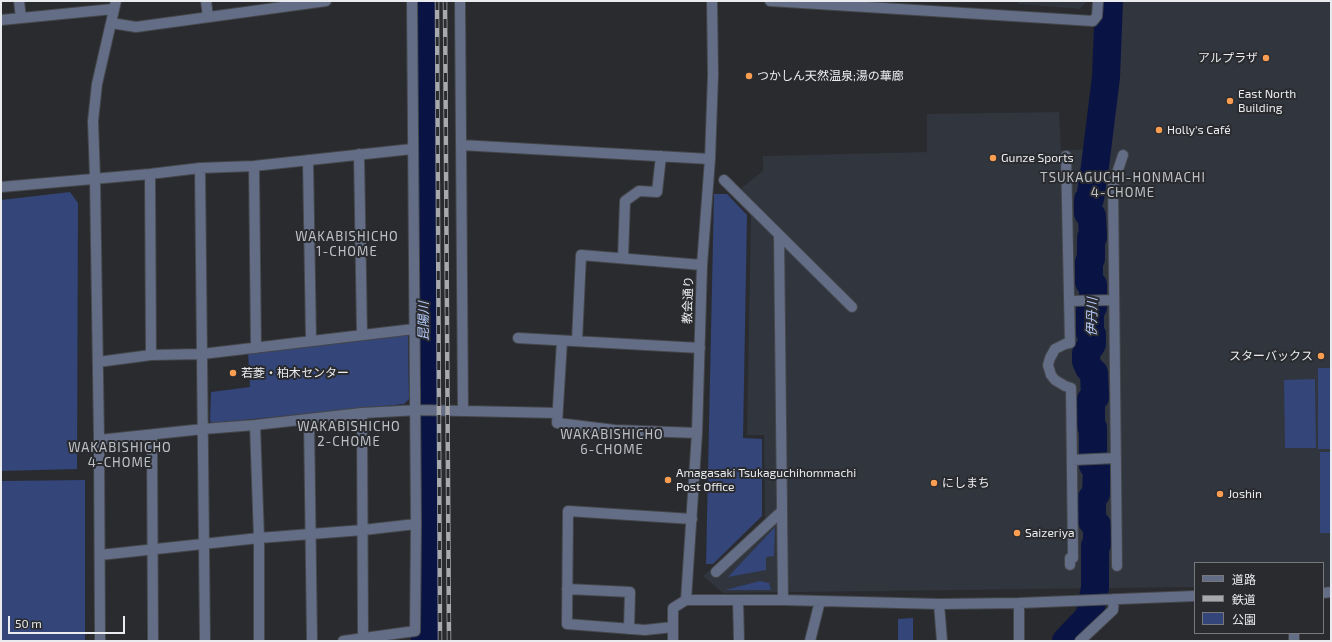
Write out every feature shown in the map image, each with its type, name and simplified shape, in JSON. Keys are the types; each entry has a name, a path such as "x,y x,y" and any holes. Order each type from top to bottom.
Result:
{"street":[{"path":"19,1 21,18"},
{"path":"206,1 208,17"},
{"path":"111,23 136,26 208,17 281,4 326,1"},
{"path":"343,641 415,631 417,410 414,328 412,1"},
{"path":"460,1 463,411"},
{"name":"教会通り","path":"686,600 697,433 702,265 710,158 713,75 712,1"},
{"path":"770,1 1093,21 1097,16 1098,1"},
{"path":"1,20 114,5 95,102 93,142 98,362 100,641"},
{"path":"461,145 710,158"},
{"path":"1,187 150,174 200,168 254,166 412,149"},
{"path":"359,154 362,335"},
{"path":"1117,566 1113,185 1123,155"},
{"path":"623,258 625,201 639,191 657,192 661,156"},
{"path":"1066,156 1070,343 1064,344 1055,349 1048,364 1051,375 1055,380 1064,386 1071,388 1074,558 1070,558 1070,565"},
{"path":"308,160 311,340"},
{"path":"254,166 256,348"},
{"path":"200,168 205,641"},
{"path":"150,174 151,355"},
{"path":"724,180 852,306"},
{"path":"779,235 783,600"},
{"path":"577,342 581,255 702,265"},
{"path":"1070,301 1114,300"},
{"path":"98,362 151,355 202,354 414,328"},
{"path":"518,338 700,348"},
{"path":"562,341 557,423 615,430 697,433"},
{"path":"99,440 362,413 430,410 557,413"},
{"path":"362,413 363,638"},
{"path":"309,419 312,641"},
{"path":"255,425 259,538 259,641"},
{"path":"152,435 153,641"},
{"path":"1072,460 1116,458"},
{"path":"673,627 645,630 567,624 568,511 692,519"},
{"path":"716,572 782,511"},
{"path":"100,555 259,538 311,535 416,524"},
{"path":"567,589 630,592 629,629"},
{"path":"673,641 673,608 686,600 783,600 939,604 1019,603 1194,596"},
{"path":"1080,641 1113,610 1110,599"},
{"path":"738,600 739,641"},
{"path":"810,641 820,601"},
{"path":"1019,603 1019,641"},
{"path":"939,604 942,641"}],"shaded area":[{"path":"1017,1 1087,1 1080,9 1018,4"},
{"path":"1115,1 1331,1 1331,586 1324,586 1324,562 1194,562 1194,587 723,593 703,576 765,519 764,435 747,435 751,214 734,194 763,171 763,156 927,152 927,114 1059,112 1061,150 1109,149"}],"green space":[{"path":"70,192 78,203 77,469 1,471 1,200"},
{"path":"714,194 727,194 747,215 743,438 762,439 762,516 713,564 706,564"},
{"path":"406,334 408,336 409,399 404,404 213,423 210,421 211,392 250,387 248,352"},
{"path":"1318,368 1331,368 1331,449 1318,449"},
{"path":"1315,379 1316,448 1285,448 1284,380"},
{"path":"1320,452 1331,452 1331,533 1320,533"},
{"path":"85,480 85,641 1,641 1,481"},
{"path":"775,527 774,556 766,557 766,570 728,577"},
{"path":"760,581 769,583 771,590 725,590"},
{"path":"913,618 913,641 898,641 898,619"}],"waterway":[{"name":"昆陽川","path":"422,1 425,641"},
{"name":"伊丹川","path":"1066,641 1089,617 1095,588 1095,546 1097,544 1097,525 1092,521 1092,498 1096,494 1097,469 1093,465 1093,428 1091,426 1091,400 1095,397 1094,373 1089,368 1086,361 1086,353 1092,344 1092,335 1090,333 1090,310 1093,307 1093,285 1089,282 1091,238 1093,237 1092,216 1088,213 1088,200 1090,199 1095,166 1106,77 1109,1"}],"railway":[{"path":"437,1 440,641"},
{"path":"445,1 449,641"}],"place":[{"name":"アルプラザ","path":"1266,58"},
{"name":"つかしん天然温泉;湯の華廊","path":"749,76"},
{"name":"East North Building","path":"1230,101"},
{"name":"Holly's Café","path":"1159,130"},
{"name":"Gunze Sports","path":"993,158"},
{"name":"スターバックス","path":"1321,356"},
{"name":"若菱・柏木センター","path":"233,373"},
{"name":"Amagasaki Tsukaguchihommachi Post Office","path":"668,480"},
{"name":"にしまち","path":"934,483"},
{"name":"Joshin","path":"1220,494"},
{"name":"Saizeriya","path":"1017,533"}],"district":[{"name":"TSUKAGUCHI-HONMACHI 4-CHOME","path":"1123,186"},
{"name":"WAKABISHICHO 1-CHOME","path":"347,244"},
{"name":"WAKABISHICHO 2-CHOME","path":"349,434"},
{"name":"WAKABISHICHO 6-CHOME","path":"612,442"},
{"name":"WAKABISHICHO 4-CHOME","path":"120,456"}]}
